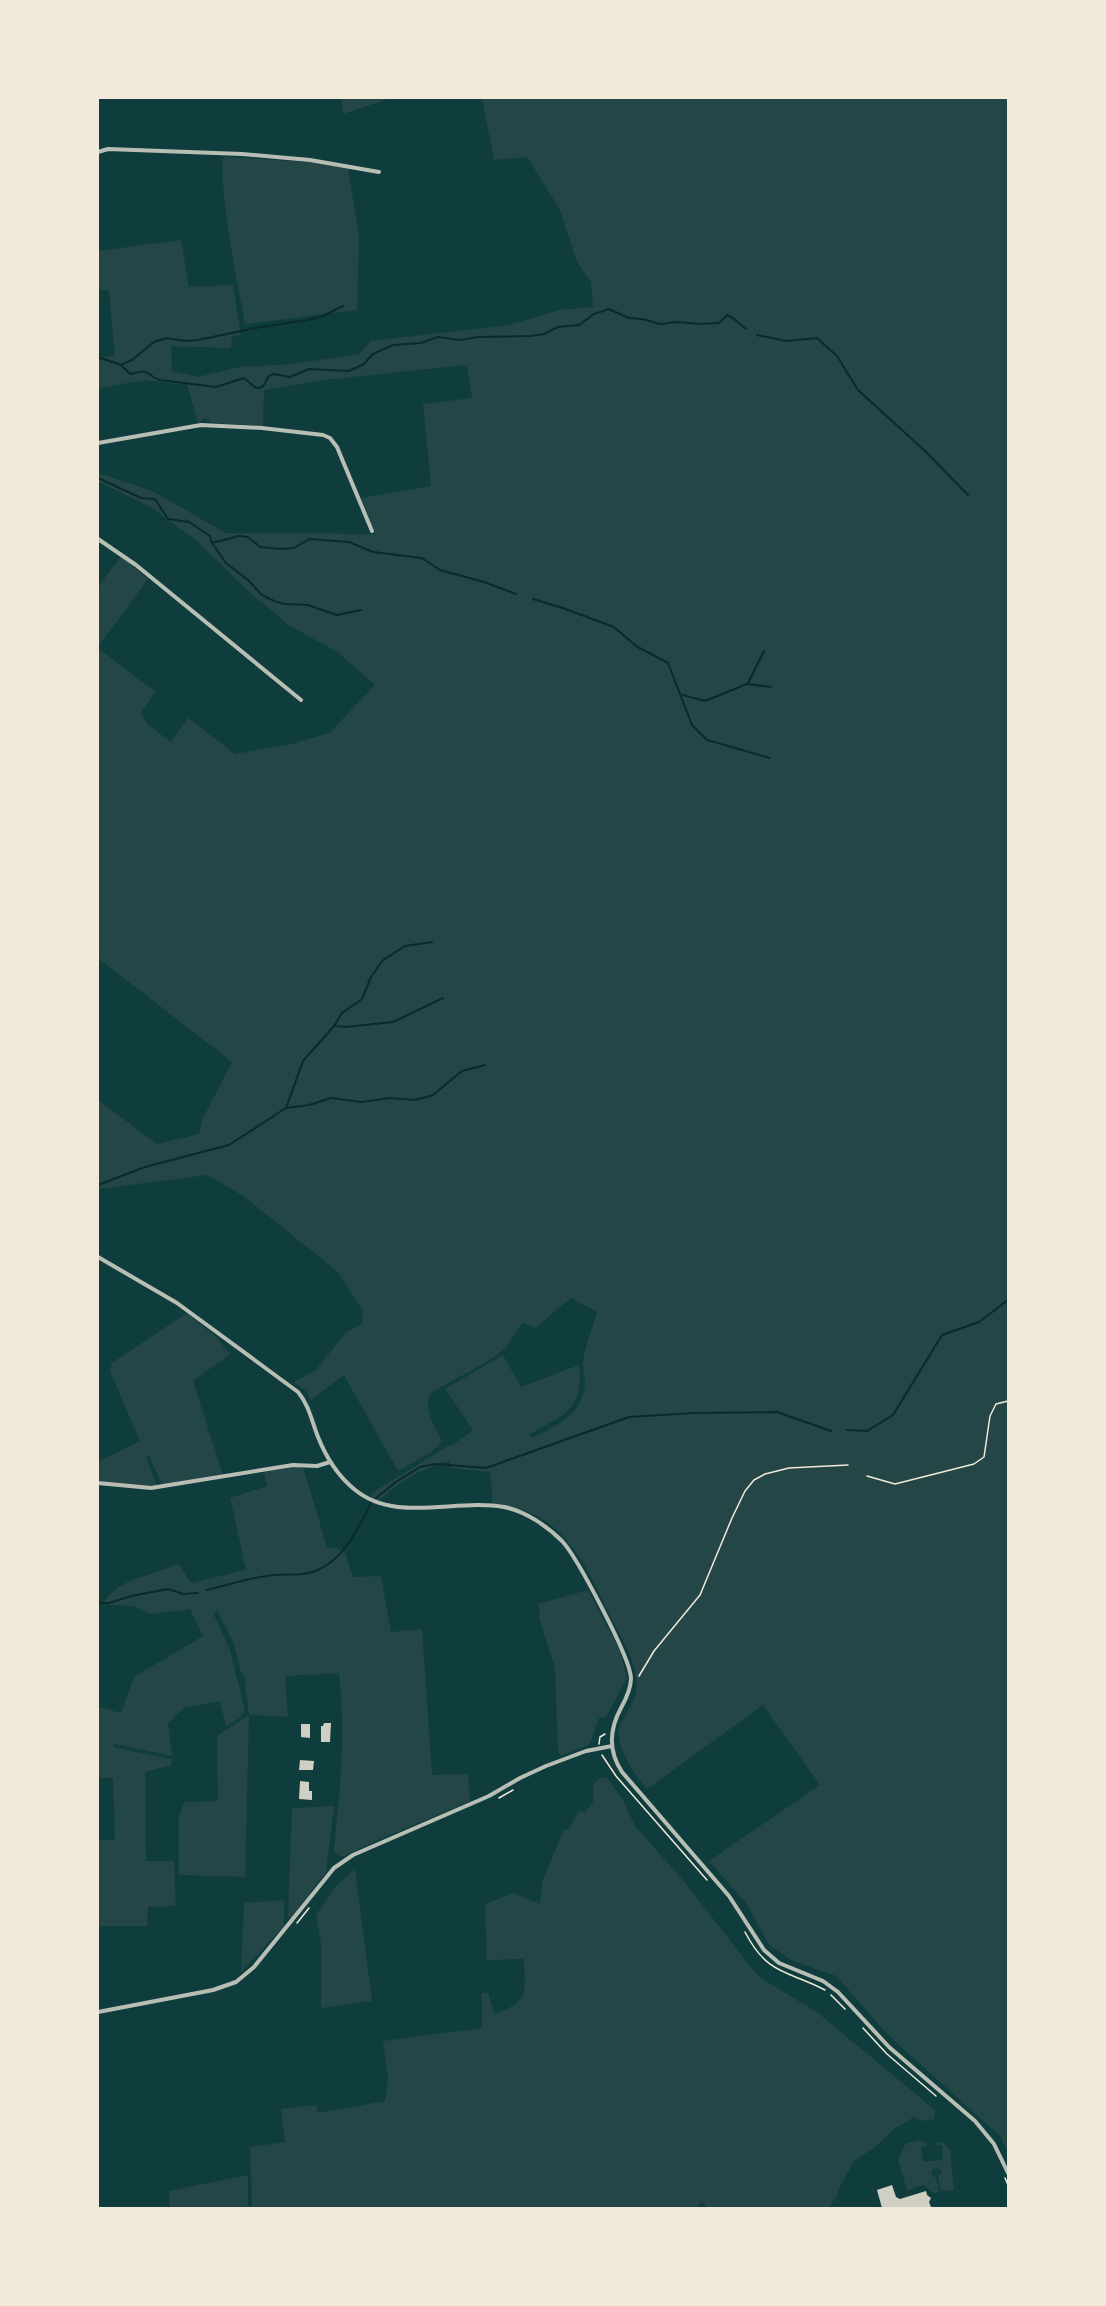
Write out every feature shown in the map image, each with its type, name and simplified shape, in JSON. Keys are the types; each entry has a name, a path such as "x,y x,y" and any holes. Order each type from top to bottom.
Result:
{"street":[{"path":"98,152 108,149 242,154 309,160 380,172"},
{"path":"98,443 201,425 262,428 323,435 330,438 337,447 372,531"},
{"path":"98,539 136,565 301,700"},
{"path":"98,1257 177,1303 298,1392 307,1406 330,1462 355,1490 378,1503 400,1507 504,1507 540,1523 561,1541 576,1562 622,1648 630,1671 630,1688 615,1721 612,1746 616,1762 622,1772 729,1896 764,1950 785,1967 823,1982 838,1992 897,2055 975,2121 994,2144 1008,2173"},
{"path":"98,1483 151,1488 293,1466 317,1466 330,1462"},
{"path":"98,2012 211,1990 236,1982 254,1967 334,1868 353,1855 499,1792 536,1770 599,1748 612,1746"}],"path":[{"path":"867,1476 895,1484 974,1464 984,1457 990,1416 996,1404 1008,1401"},
{"path":"639,1676 654,1651 700,1594 732,1518 745,1491 754,1480 765,1474 789,1468 848,1465"},
{"path":"599,1748 598,1741 602,1735"},
{"path":"494,1800 517,1787"},
{"path":"294,1927 314,1902"}],"shaded area":[{"path":"341,98 388,98 388,99 343,114"},
{"path":"482,98 1008,98 1008,2154 1001,2137 888,2035 836,1976 793,1961 770,1946 746,1903 709,1861 820,1785 763,1705 647,1789 627,1760 619,1735 620,1726 636,1693 633,1662 581,1559 568,1542 537,1516 517,1508 493,1504 490,1472 452,1468 449,1461 411,1476 378,1501 372,1498 372,1493 453,1445 473,1430 445,1389 503,1355 521,1387 579,1365 580,1380 575,1402 562,1416 529,1435 532,1438 566,1418 579,1404 583,1395 584,1356 597,1312 571,1298 535,1328 524,1323 501,1352 431,1393 428,1399 429,1411 442,1442 431,1452 398,1471 344,1375 311,1400 307,1392 294,1382 316,1370 346,1332 362,1324 363,1311 338,1272 246,1198 208,1175 98,1189 98,1100 157,1144 199,1134 202,1120 232,1062 98,958 98,648 155,692 141,713 147,724 171,742 188,718 235,754 292,744 333,732 332,730 375,685 337,652 290,626 248,591 198,542 152,508 98,483 98,473 152,491 226,533 375,534 361,498 431,486 423,404 472,398 467,365 323,380 264,390 263,426 212,423 207,418 198,423 187,385 146,380 98,388 98,357 115,356 109,290 98,290 98,251 181,240 189,287 233,285 241,335 232,337 231,348 171,346 172,371 198,377 239,367 292,364 359,354 371,341 509,325 559,310 593,307 591,282 577,262 559,208 527,157 494,160"},
{"path":"225,157 310,162 348,168 359,235 357,310 245,324 227,221 222,159"},
{"path":"121,556 148,579 98,647 98,587"},
{"path":"187,1313 215,1336 230,1354 193,1381 223,1475 162,1485 149,1455 146,1457 157,1486 98,1481 98,1462 140,1441 110,1371 112,1363"},
{"path":"303,1467 327,1547 344,1550 353,1577 381,1576 391,1632 422,1629 432,1775 468,1774 470,1801 342,1857 334,1850 342,1739 339,1673 285,1676 288,1717 249,1715 244,1674 241,1673 234,1644 217,1610 214,1615 229,1647 245,1710 241,1717 226,1726 220,1701 184,1708 168,1723 172,1756 114,1744 113,1747 172,1759 171,1765 145,1772 146,1861 174,1861 176,1906 148,1907 147,1926 98,1926 98,1840 115,1840 113,1778 98,1778 98,1707 121,1713 134,1677 203,1636 190,1609 150,1614 133,1606 103,1604 109,1595 126,1583 176,1564 180,1566 191,1583 246,1570 230,1498 267,1486 264,1472"},
{"path":"588,1590 620,1651 627,1678 606,1717 599,1718 590,1744 561,1756 558,1753 555,1668 539,1618 538,1604"},
{"path":"249,1715 245,1877 179,1875 179,1816 184,1802 218,1801 217,1736"},
{"path":"601,1777 607,1778 623,1800 635,1826 682,1879 758,1976 818,2013 935,2110 934,2119 923,2121 914,2117 894,2129 874,2148 854,2161 837,2196 828,2208 709,2208 702,2202 696,2208 252,2208 250,2147 285,2142 281,2109 316,2105 318,2113 385,2101 388,2077 383,2041 482,2028 482,1993 488,1993 494,2014 520,2000 525,1981 524,1959 487,1960 485,1904 513,1893 540,1904 542,1883 564,1829 568,1830 579,1811 585,1812 591,1805 594,1800 593,1785"},
{"path":"334,1806 326,1872 291,1918 288,1916 292,1808"},
{"path":"355,1869 372,2001 321,2008 321,1944 316,1915 336,1886"},
{"path":"284,1900 284,1926 241,1972 244,1903"},
{"path":"921,2140 929,2145 921,2147 923,2162 943,2160 942,2145 936,2145 937,2143 943,2142 950,2150 954,2190 941,2191 938,2178 942,2172 938,2168 933,2169 931,2174 936,2178 939,2192 933,2193 924,2185 907,2190 898,2160 906,2143"},
{"path":"248,2175 248,2208 170,2208 169,2191"}],"building":[{"path":"324,1723 331,1723 330,1742 321,1742 321,1726"},
{"path":"301,1724 310,1724 310,1738 301,1737"},
{"path":"300,1760 314,1761 313,1770 299,1770"},
{"path":"300,1781 309,1782 312,1800 299,1799"},
{"path":"892,2185 896,2197 900,2199 926,2191 931,2198 929,2202 931,2207 882,2208 877,2190"}],"waterway":[{"path":"121,365 132,360 154,342 167,338 185,341 198,340 321,317 343,306"},
{"path":"98,359 121,365 130,374 145,372 160,380 216,387 244,378 259,388 269,376 274,374 290,377 309,369 349,371 364,364 373,354 393,345 421,343 438,337 461,340 544,334 558,327 579,325 594,314 609,309 629,318 660,324 719,323 727,315 746,329"},
{"path":"757,335 786,341 817,338 837,356 858,390 926,452 968,495"},
{"path":"98,478 141,498 155,499 168,519 189,522 210,536 212,543 239,536 248,537 260,547 282,549 294,548 309,539 349,542 373,552 422,558 440,570 484,582 516,594"},
{"path":"212,543 226,563 248,580 262,595 274,601 284,604 308,605 337,615 361,610"},
{"path":"533,599 614,627 636,646 668,663 692,725 707,740 770,758"},
{"path":"748,683 764,651"},
{"path":"683,695 705,701 747,684 771,687"},
{"path":"286,1108 303,1061 334,1026 342,1013 362,999 371,977 382,961 405,946 432,942"},
{"path":"335,1026 393,1022 443,998"},
{"path":"98,1185 145,1167 229,1145 286,1108 309,1105 331,1098 361,1102 390,1098 415,1100 433,1095 462,1071 485,1065"},
{"path":"847,1430 867,1431 893,1415 942,1335 979,1322 1008,1300"},
{"path":"376,1498 420,1467 436,1464 486,1468 629,1417 694,1413 777,1412 831,1431"},
{"path":"206,1590 265,1576 315,1571 326,1565 345,1548 371,1503"},
{"path":"98,1603 109,1603 168,1589 183,1594 198,1593"}]}
